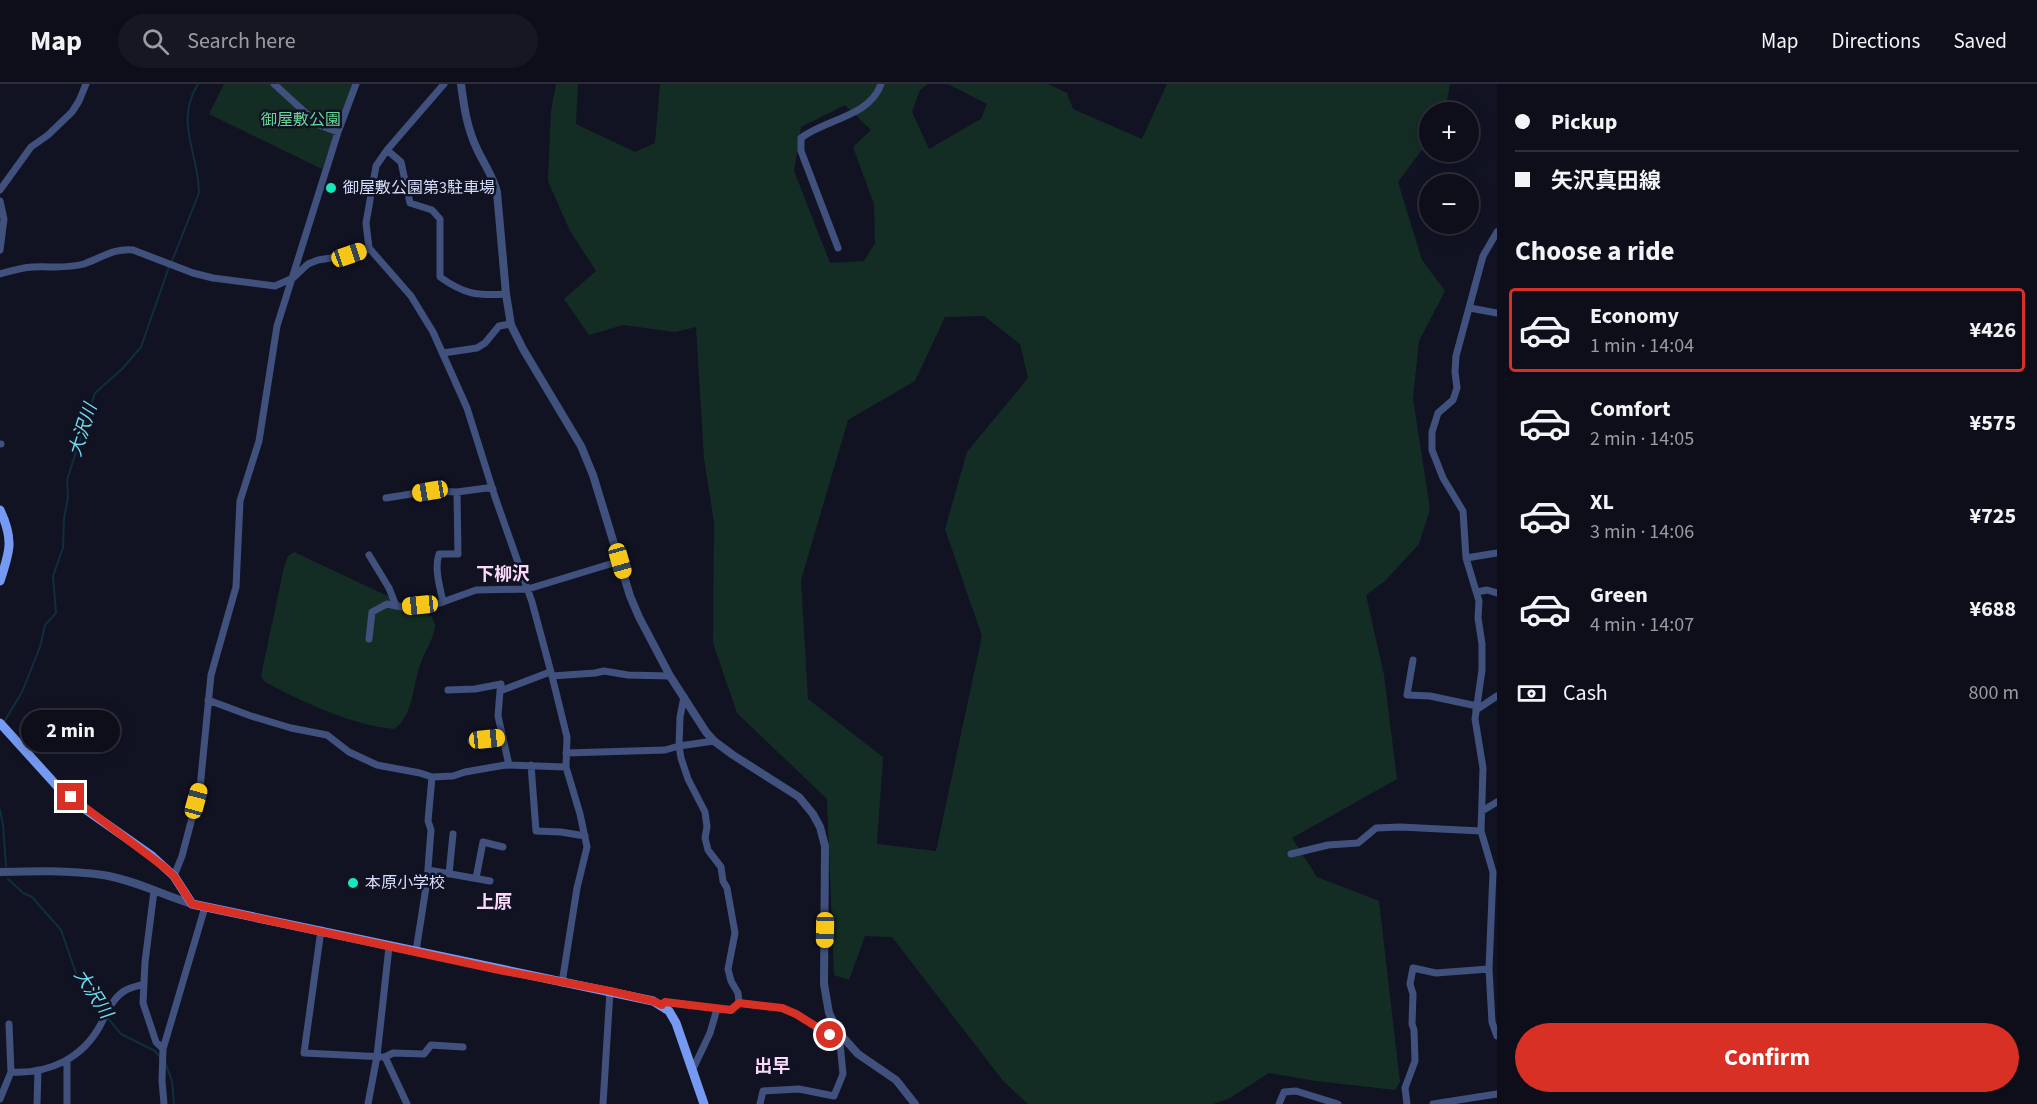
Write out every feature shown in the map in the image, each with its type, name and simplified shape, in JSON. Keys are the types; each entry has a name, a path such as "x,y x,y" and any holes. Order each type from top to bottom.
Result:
{"main road":[{"path":"0,510 9,530 11,544 0,581"},
{"path":"0,723 57,786 85,809 152,856 174,876 192,904 653,1001 669,1011 676,1023 704,1104"}],"street":[{"path":"0,190 31,147 56,129 72,112 86,84"},
{"path":"274,84 319,124 339,132"},
{"path":"174,876 182,856 200,788 211,675 236,587 240,501 259,441 277,326 356,84"},
{"path":"444,84 376,166 366,223 369,248 411,296 433,332 467,408 528,589 551,674 567,737 566,767 587,847 577,888 562,983"},
{"path":"461,84 466,122 477,150 494,178 497,192 506,294 511,324 581,446 593,475 630,596 639,617 670,676 697,720 714,741 799,797 813,814 820,827 825,846 824,984 829,1013 839,1033 858,1054 896,1080 915,1104"},
{"path":"838,248 801,151 801,138 810,130 858,111 879,92 881,84"},
{"path":"387,150 401,162 410,203 432,210 440,219 440,277 467,293 482,296 506,294"},
{"path":"0,201 4,219 0,250"},
{"path":"1496,1031 1492,1022 1489,969 1495,879 1481,831 1483,768 1475,719 1482,670 1479,601 1466,558 1463,511 1443,478 1431,450 1432,432 1438,413 1453,400 1457,388 1456,356 1483,256 1497,232"},
{"path":"1,272 34,267 75,266 115,250 125,249 213,278 275,286 292,278 308,264 369,248"},
{"path":"1470,308 1497,313"},
{"path":"443,353 477,348 485,343 499,326 511,324"},
{"path":"386,498 430,491 457,492 493,489"},
{"path":"443,602 437,558 439,554 458,554 457,492"},
{"path":"1466,558 1497,553"},
{"path":"369,555 389,588 396,606"},
{"path":"369,639 372,612 387,604 396,606 443,602 476,590 528,589 620,561"},
{"path":"1477,592 1487,590 1497,593"},
{"path":"1413,660 1407,695 1430,696 1476,708 1497,696"},
{"path":"500,691 551,674 604,671 628,675 670,676"},
{"path":"448,690 475,689 501,684 498,716 509,765"},
{"path":"684,697 680,708 679,746 688,779 705,812 706,845 721,867 723,881 727,888 735,933 728,969 730,981 738,993 739,1003"},
{"path":"208,700 281,725 327,735 349,752 377,765 432,777 453,776 509,765 566,767"},
{"path":"471,741 503,737"},
{"path":"566,753 665,750 714,741"},
{"path":"531,765 536,831 585,836"},
{"path":"416,951 424,910 428,870 431,830 428,821 432,777"},
{"path":"1482,811 1497,802"},
{"path":"1291,854 1328,845 1358,843 1376,828 1481,831"},
{"path":"449,874 453,834"},
{"path":"476,878 483,842 503,847"},
{"path":"428,870 490,881"},
{"path":"0,872 47,871 104,875 192,904"},
{"path":"154,891 143,1003 151,1021 156,1042 163,1049"},
{"path":"164,1104 163,1049 205,907"},
{"path":"321,930 304,1053 385,1057 393,1053 424,1054 431,1045 464,1047"},
{"path":"368,1104 377,1056 389,946"},
{"path":"1407,1104 1406,1088 1415,1061 1412,1024 1413,994 1410,984 1413,968 1436,973 1489,969"},
{"path":"11,1072 26,1073 67,1061 85,1048 99,1029 113,1002 124,990 144,984"},
{"path":"603,1104 610,991"},
{"path":"662,1005 665,1002 731,1010 739,1003 782,1008 830,1035 834,1036 839,1033"},
{"path":"692,1071 710,1033 717,1009"},
{"path":"0,1099 11,1072 9,1024"},
{"path":"760,1104 763,1091 799,1089 834,1096 843,1074 839,1033"},
{"path":"385,1057 407,1104"},
{"path":"67,1061 65,1084 67,1104"},
{"path":"37,1104 38,1070"},
{"path":"1279,1104 1284,1092 1296,1091 1338,1104"},
{"path":"1433,1104 1497,1094"}],"green space":[{"name":"御屋敷公園","path":"224,84 353,84 322,169 209,114"},
{"path":"556,84 578,84 576,124 635,152 655,143 660,84 928,84 920,90 912,112 929,149 981,119 987,104 948,84 1048,84 1067,93 1073,109 1142,139 1167,84 1450,84 1447,102 1419,102 1419,154 1398,182 1422,260 1445,291 1419,341 1413,399 1430,509 1419,544 1385,581 1366,595 1384,675 1397,779 1292,838 1317,877 1379,901 1400,1082 1395,1090 1269,1073 1230,1098 1213,1104 1028,1104 1004,1082 892,937 865,936 849,980 834,975 827,799 737,713 713,643 714,522 704,458 696,327 675,332 623,325 589,335 564,299 596,271 570,231 548,181 551,111","holes":["845,105 871,130 853,147 874,204 875,243 864,261 830,263 794,171 801,127","984,316 1020,344 1028,378 967,452 945,529 982,636 936,851 877,844 883,757 808,699 801,580 848,420 915,381 945,317"]},
{"path":"294,552 432,617 435,625 434,631 420,665 409,709 394,729 361,723 328,712 265,682 261,676 284,567 288,556"}],"waterway":[{"name":"大沢川","path":"172,261 199,193 188,125 191,98 198,84"},
{"name":"大沢川","path":"4,722 22,692 40,647 45,625 56,613 53,576 63,548 64,519 68,497 67,480 95,393 122,369 141,347 169,267"},
{"name":"大沢川","path":"0,810 6,866"},
{"name":"大沢川","path":"8,879 23,893 32,897 61,930 78,979 121,1034 155,1051 161,1058"},
{"name":"大沢川","path":"165,1062 172,1081 174,1104"}],"place":[{"name":"御屋敷公園第3駐車場","path":"331,188"},
{"name":"本原小学校","path":"353,883"}],"district":[{"name":"下柳沢","path":"503,574"},
{"name":"上原","path":"494,902"},
{"name":"出早","path":"772,1066"}],"route":[{"path":"71,797 152,856 174,876 192,904 499,970 610,991 662,1005 665,1002 731,1010 739,1003 782,1008 830,1035"}]}
